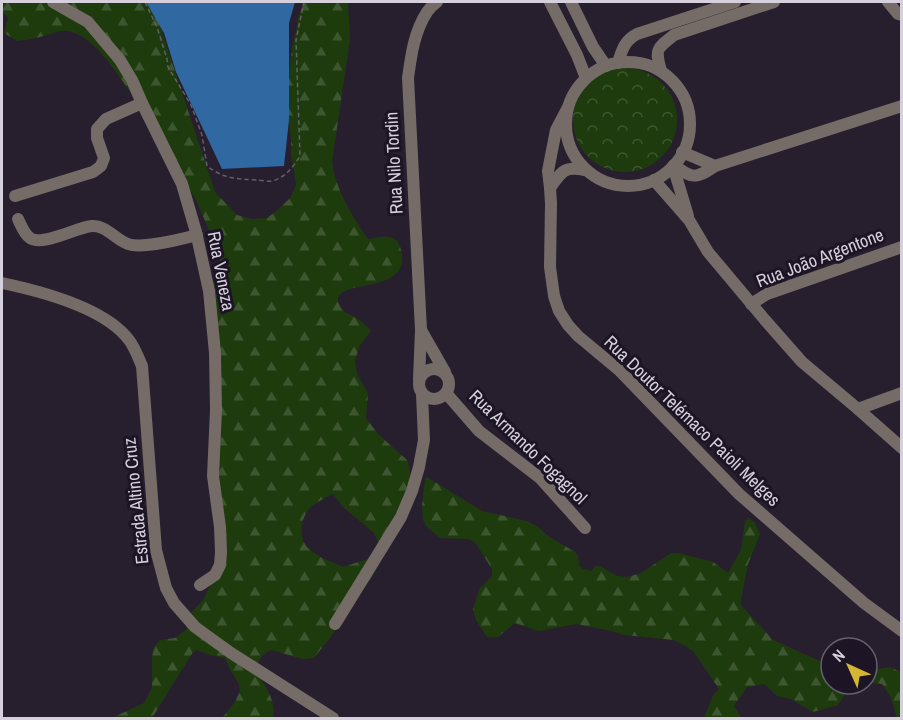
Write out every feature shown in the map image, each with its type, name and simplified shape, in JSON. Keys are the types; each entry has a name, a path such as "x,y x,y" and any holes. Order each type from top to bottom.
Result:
{"street":[{"name":"Rua Veneza","path":"53,2 88,22 120,60 182,184 197,235 209,291 215,353 216,410 213,476 221,552 220,565 215,574 200,585"},
{"name":"Rua Nilo Tordin","path":"419,379 421,330 408,78 411,52 417,34 427,12 436,2"},
{"path":"550,2 578,55 586,78"},
{"path":"571,2 593,47 612,64"},
{"path":"612,64 626,42 637,34 735,2"},
{"path":"661,71 657,57 658,50 674,35 774,2"},
{"path":"888,2 898,14 902,15"},
{"path":"640,63 661,71 675,83 684,98 689,115 689,132 682,152 674,165 666,173 642,184 627,186 598,179 585,170 575,158 568,144 567,109 574,92 595,71 612,64 640,63"},
{"path":"15,196 93,172 101,166 104,158 97,138 97,129 106,119 142,103"},
{"path":"674,165 687,174 701,175 715,166 902,106"},
{"name":"Rua Doutor Telémaco Paioli Melges","path":"567,109 556,130 548,171 550,267 554,296 568,325 620,371 738,494 864,603 902,631"},
{"path":"682,152 715,166"},
{"path":"674,165 689,220"},
{"path":"550,188 567,169 585,170"},
{"path":"654,180 689,220 708,252 802,362 902,448"},
{"path":"18,219 28,237 35,241 94,225 131,245 163,243 197,235"},
{"name":"Rua João Argentone","path":"752,304 767,294 902,247"},
{"name":"Estrada Altino Cruz","path":"2,284 40,293 78,306 113,324 130,341 142,366 156,550 165,588 174,603 195,627 231,653 333,718"},
{"name":"Rua Nilo Tordin","path":"421,330 445,372"},
{"path":"430,369 440,369 445,372 450,381 446,393 435,399 425,397 419,389 419,379 430,369"},
{"path":"335,624 401,517 412,491 424,440 422,393"},
{"name":"Rua Armando Fogagnol","path":"446,393 479,430 540,478 585,528"},
{"path":"858,409 902,393"}],"path":[{"path":"145,2 157,27 168,68 191,105 202,135 207,166 230,178 272,181 287,173 300,156 296,40 304,2"}],"green space":[{"path":"2,2 155,2 163,35 215,192 237,215 252,219 267,218 279,209 290,198 296,185 286,98 292,47 304,2 348,2 350,39 332,162 334,173 346,203 368,239 391,237 398,242 402,255 400,268 394,276 348,290 341,294 338,301 343,311 360,320 371,331 360,345 355,360 357,374 368,393 366,418 378,434 407,460 410,470 410,488 379,544 374,533 343,507 333,494 315,504 306,513 302,524 302,535 305,545 312,552 343,567 368,559 375,562 378,567 343,621 314,658 303,659 271,650 264,654 259,662 257,674 272,700 273,718 222,718 235,702 240,691 239,684 225,658 197,650 193,652 152,718 112,718 144,703 152,688 154,647 160,640 175,638 186,630 190,614 203,600 211,584 218,561 211,294 220,263 219,248 196,200 150,119 144,114 121,78 100,52 78,34 67,31 17,41 4,33 8,18 2,11"},
{"path":"625,68 645,72 662,83 673,100 677,120 673,140 662,157 645,168 625,172 605,168 588,157 577,140 573,120 577,100 588,83 605,72"},
{"path":"427,477 482,511 527,521 537,526 548,536 575,552 579,565 583,569 592,571 595,566 600,566 617,576 628,577 641,573 671,553 713,562 728,573 741,550 745,521 749,518 755,523 760,534 748,564 740,604 773,640 819,661 819,696 844,696 838,705 813,712 791,699 777,696 764,684 747,687 734,706 741,718 704,718 713,695 719,689 694,652 674,640 624,635 576,624 539,631 515,623 498,637 487,637 476,620 473,608 480,588 492,576 492,569 475,542 467,539 440,538 427,527 423,520 422,506"},
{"path":"890,667 901,672 901,718 897,718 891,698 882,684 879,684 879,669"}],"water":[{"path":"146,2 295,2 289,23 289,120 284,166 222,169 176,72 164,33"}]}
